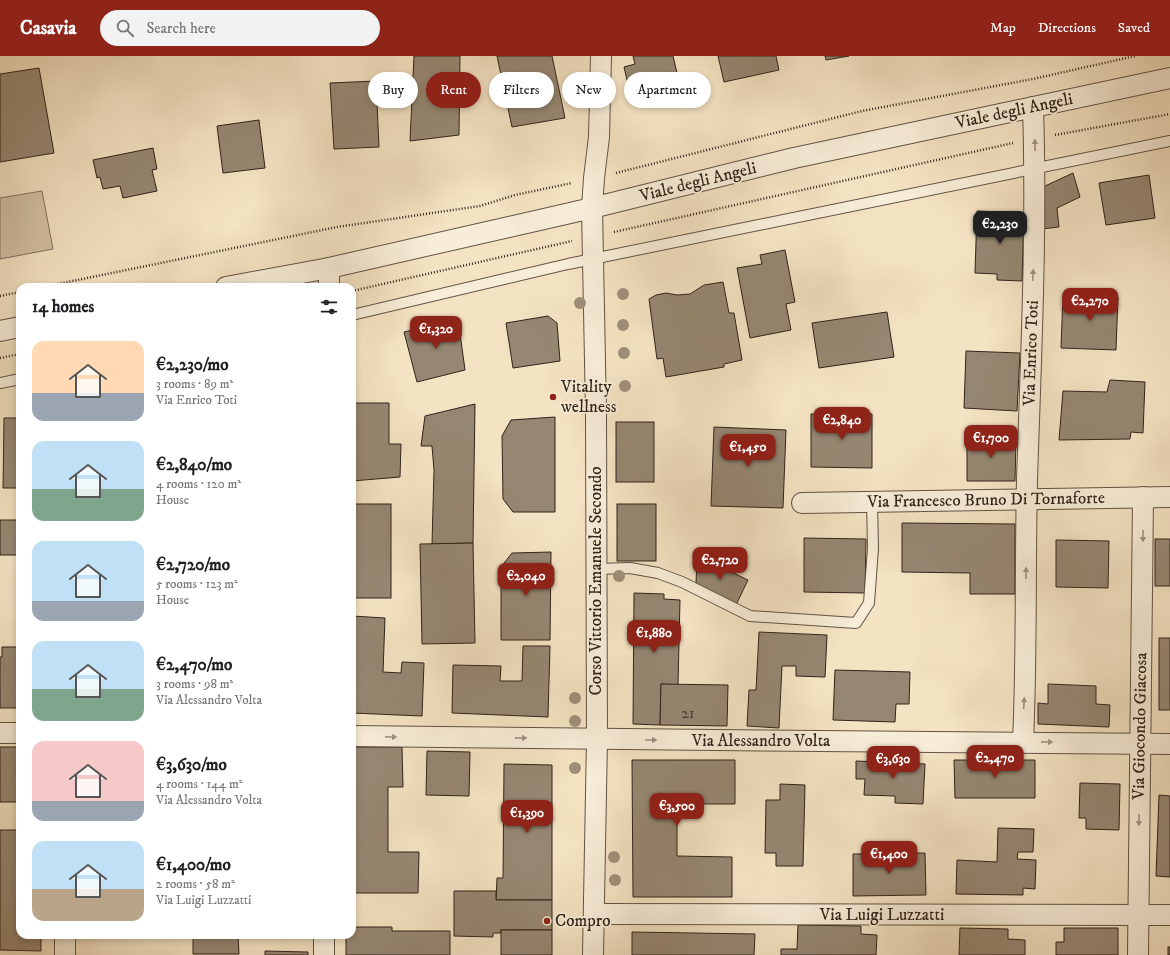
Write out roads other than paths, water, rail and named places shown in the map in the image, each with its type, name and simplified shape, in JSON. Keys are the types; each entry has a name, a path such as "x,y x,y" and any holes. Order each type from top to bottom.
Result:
{"street":[{"name":"Corso Vittorio Emanuele Secondo","path":"594,955 597,739 596,412 592,208 599,137 601,56"},
{"name":"Viale degli Angeli","path":"247,283 328,268 592,208 794,158 1170,78"},
{"name":"Via Enrico Toti","path":"1022,742 1025,684 1027,499 1035,169 1033,107"},
{"path":"328,268 329,283"},
{"path":"0,331 16,328"},
{"name":"Via Giocondo Giacosa","path":"1138,955 1143,497"},
{"name":"Via Francesco Bruno Di Tornaforte","path":"802,503 1170,497"},
{"path":"0,733 16,733"},
{"name":"Via Alessandro Volta","path":"356,736 1170,744"},
{"name":"Via Luigi Luzzatti","path":"594,914 1170,915"},
{"path":"65,939 65,955"},
{"path":"324,939 324,955"}],"lane":[{"path":"356,315 560,266 1170,141"},
{"path":"0,383 16,379"},
{"path":"596,569 630,568 658,572 682,582 750,616 856,623 869,603 873,548 872,502"}],"place":[{"name":"Vitality wellness","path":"553,397"},
{"name":"Compro","path":"547,921"}]}
